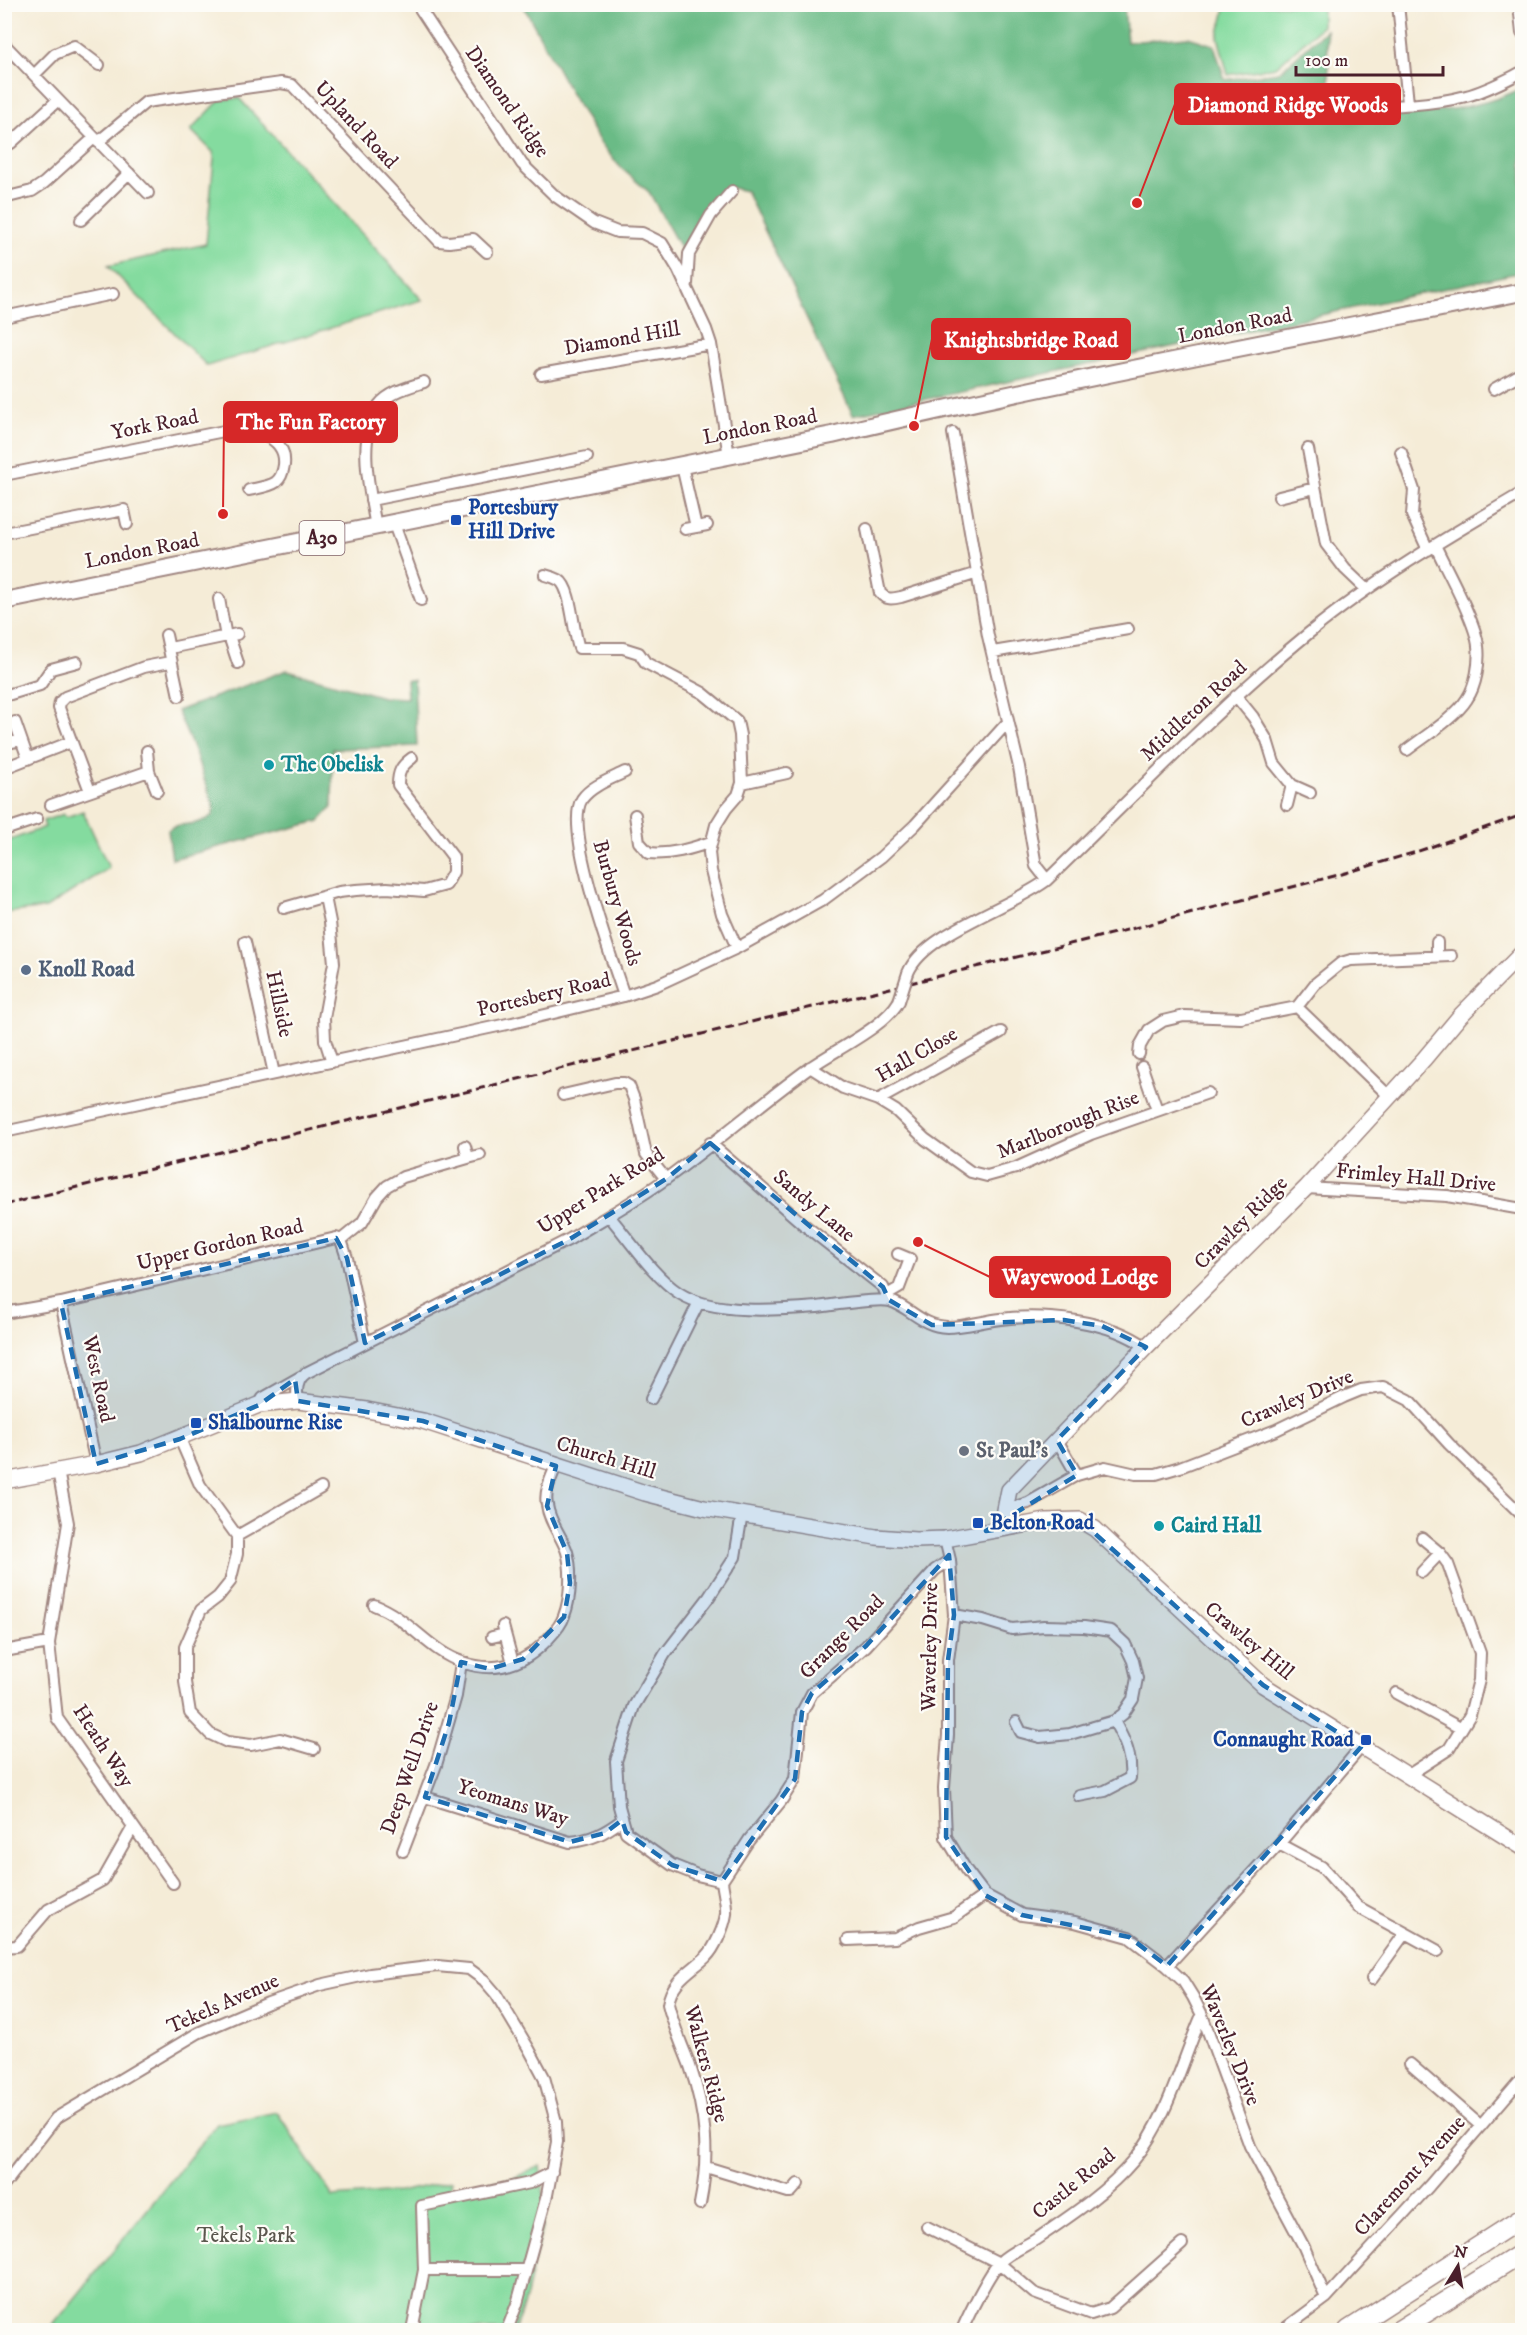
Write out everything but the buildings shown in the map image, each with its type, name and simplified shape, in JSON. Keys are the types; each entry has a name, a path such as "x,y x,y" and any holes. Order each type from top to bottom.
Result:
{"highway":[{"path":"1348,2331 1522,2218"},
{"path":"1399,2331 1522,2253"}],"main road":[{"name":"London Road","path":"4,602 832,435 951,406 1155,364 1522,292"}],"street":[{"name":"Diamond Ridge","path":"417,4 522,164 555,196 594,223 617,232 642,233 662,243 687,287 711,344 729,456"},
{"path":"1398,4 1408,103"},
{"path":"1519,4 1522,33"},
{"path":"4,44 148,193"},
{"path":"35,74 55,54 74,46 99,65"},
{"path":"1336,107 1408,103 1466,96 1522,72"},
{"name":"Upland Road","path":"96,140 146,102 280,82 292,85 439,241 449,242 470,235 487,252"},
{"path":"4,136 11,144 58,100"},
{"path":"4,198 32,191 96,140"},
{"path":"81,220 129,173"},
{"name":"Diamond Ridge","path":"687,287 688,254 711,215 732,191"},
{"path":"4,317 113,294"},
{"name":"Diamond Hill","path":"541,374 711,344"},
{"path":"1494,389 1521,377"},
{"path":"376,527 367,479 370,422 380,404 395,392 424,382"},
{"name":"York Road","path":"4,475 229,430 241,430 254,431 274,441 283,452 284,464 281,477 274,483 249,490"},
{"path":"953,433 988,636 1019,767 1036,866 1047,880"},
{"path":"1308,449 1326,544 1345,569 1366,589"},
{"path":"1401,452 1414,490 1412,515 1432,548 1475,631 1479,647 1477,667 1467,699 1456,711 1407,750"},
{"path":"371,500 587,457"},
{"path":"682,465 696,527"},
{"path":"1279,497 1315,488"},
{"name":"Middleton Road","path":"899,1001 914,962 936,941 1031,893 1047,880 1236,696 1309,632 1366,589 1522,493"},
{"path":"4,533 124,510 127,524"},
{"path":"394,524 421,600"},
{"path":"867,529 880,593 884,597 890,599 901,597 978,573"},
{"path":"545,575 561,580 565,588 574,635 579,648 623,648 639,653 646,663 703,693 738,721 742,783 738,795 726,808 716,825 709,852 711,871 722,914 737,948"},
{"path":"219,599 238,663"},
{"path":"993,652 1128,629"},
{"path":"166,635 179,696"},
{"path":"170,648 231,636"},
{"path":"4,696 40,685 51,669 77,662"},
{"path":"90,791 59,708 60,702 65,697 144,668 171,662"},
{"path":"1236,696 1253,717 1267,740 1274,763 1292,785 1310,793"},
{"path":"15,722 28,759"},
{"name":"Portesbery Road","path":"4,1132 332,1062 624,996 657,985 737,948 823,900 881,857 915,825 1008,722"},
{"path":"4,744 21,740"},
{"path":"4,768 71,742"},
{"path":"147,751 149,771 157,791"},
{"path":"284,908 339,892 377,888 424,891 446,885 452,877 453,857 398,785 403,764 412,758"},
{"path":"51,805 149,771"},
{"name":"Burbury Woods","path":"624,996 589,887 578,837 578,812 582,799 598,785 625,772"},
{"path":"742,783 787,773"},
{"path":"1287,805 1292,785"},
{"path":"635,815 639,842 649,853 686,851 711,842"},
{"path":"4,830 37,819"},
{"path":"325,897 334,963 324,1018 325,1040 332,1062"},
{"name":"Hillside","path":"245,942 274,1074"},
{"path":"1437,942 1437,956"},
{"name":"Crawley Ridge","path":"1007,1527 1005,1510 1010,1490 1146,1347 1306,1188 1460,1016 1522,953"},
{"path":"1139,1054 1140,1046 1149,1030 1163,1021 1184,1016 1241,1018 1297,1007 1315,984 1341,963 1365,959 1451,956"},
{"name":"Upper Park Road","path":"4,1480 96,1464 141,1453 180,1439 259,1405 263,1398 300,1377 570,1239 666,1179 810,1067 874,1026 894,1009 899,1001"},
{"path":"1297,1007 1389,1096"},
{"name":"Hall Close","path":"878,1100 1001,1032"},
{"name":"Marlborough Rise","path":"810,1067 843,1088 878,1100 896,1111 925,1139 957,1162 971,1172 987,1176 1016,1168 1091,1134 1208,1093"},
{"name":"Marlborough Rise","path":"1142,1067 1157,1110"},
{"path":"563,1095 615,1083 624,1083 629,1086 646,1154 666,1179"},
{"name":"Sandy Lane","path":"710,1143 803,1224 883,1287 888,1298 932,1324 948,1327 1002,1319 1064,1320 1113,1330 1125,1334 1146,1347"},
{"path":"465,1146 468,1158"},
{"path":"365,1343 341,1240 362,1223 377,1197 387,1186 403,1177 480,1155"},
{"name":"Frimley Hall Drive","path":"1306,1188 1447,1196 1522,1209"},
{"path":"609,1216 657,1272 679,1293 699,1302 721,1307 746,1309 809,1307 888,1298 899,1288 910,1258 898,1254"},
{"name":"Upper Gordon Road","path":"4,1313 61,1303 328,1239 341,1240"},
{"path":"651,1399 699,1302"},
{"name":"West Road","path":"61,1303 96,1464"},
{"path":"298,1401 300,1377"},
{"name":"Crawley Drive","path":"1005,1510 1029,1503 1077,1474 1105,1467 1136,1474 1156,1474 1180,1467 1276,1430 1344,1396 1361,1390 1383,1387 1409,1400 1466,1461 1522,1515"},
{"name":"Church Hill","path":"259,1405 298,1401 368,1410 412,1419 461,1433 556,1466 704,1508 876,1537 916,1540 945,1539"},
{"path":"180,1439 200,1485 237,1536 237,1554 230,1582 218,1597 201,1610 185,1647 185,1682 190,1713 210,1734 227,1742 251,1745 280,1739 314,1749"},
{"path":"1057,1440 1077,1474"},
{"path":"374,1605 400,1618 441,1652 461,1662 490,1669 513,1663 536,1651 564,1617 570,1584 567,1553 547,1506 548,1488 556,1466"},
{"name":"Heath Way","path":"58,1471 68,1523 49,1643 57,1718 173,1883"},
{"path":"237,1536 321,1488"},
{"path":"722,1881 697,1875 672,1865 626,1832 622,1820 616,1761 633,1706 665,1654 709,1597 735,1557 742,1514"},
{"name":"Crawley Hill","path":"945,1539 1046,1521 1080,1520 1095,1529 1263,1685 1522,1848"},
{"path":"1407,1776 1449,1749 1470,1715 1480,1666 1480,1653 1448,1564 1440,1553 1422,1538"},
{"name":"Waverley Drive","path":"945,1539 950,1560 954,1615 948,1660 948,1735 944,1788 946,1837 966,1870 985,1895 1022,1915 1075,1922 1129,1937 1183,1981 1202,2015 1250,2146 1304,2247 1326,2298"},
{"path":"1422,1572 1440,1553"},
{"name":"Grange Road","path":"722,1881 749,1840 781,1801 795,1779 802,1712 812,1693 866,1646 935,1570 950,1560"},
{"path":"954,1615 983,1620 1011,1629 1054,1626 1111,1631 1125,1644 1133,1661 1137,1678 1133,1699 1123,1714 1114,1721 1070,1734 1040,1737 1021,1732 1016,1722"},
{"path":"492,1637 504,1630 513,1663"},
{"path":"4,1651 49,1643"},
{"name":"Deep Well Drive","path":"402,1851 425,1797 449,1723 461,1662"},
{"path":"1396,1693 1460,1728"},
{"path":"1079,1796 1105,1791 1130,1778 1131,1764 1128,1746 1114,1721"},
{"path":"1167,1966 1279,1844 1361,1747"},
{"name":"Yeomans Way","path":"425,1797 570,1842 590,1839 605,1833 622,1820"},
{"path":"4,1947 17,1946 48,1910 103,1880 133,1827"},
{"path":"1279,1844 1322,1867 1358,1907 1438,1951"},
{"name":"Walkers Ridge","path":"700,2204 707,2154 703,2112 668,2004 670,1994 678,1980 708,1955 719,1936 726,1914 722,1881"},
{"path":"848,1940 895,1938 919,1927 954,1917 985,1895"},
{"path":"1372,1979 1405,1934"},
{"name":"Tekels Avenue","path":"4,2185 56,2118 198,2033 268,2003 340,1981 370,1974 437,1966 469,1969 484,1980 496,1994 544,2078 557,2132 552,2172"},
{"name":"Castle Road","path":"962,2331 999,2263 1071,2215 1103,2190 1134,2159 1158,2122 1175,2087 1186,2052 1202,2015"},
{"path":"1410,2064 1481,2126"},
{"name":"Claremont Avenue","path":"1283,2331 1326,2298 1522,2078"},
{"path":"706,2167 788,2192 791,2192 798,2184"},
{"path":"412,2331 424,2270 422,2206 530,2183 552,2172"},
{"path":"507,2331 552,2172"},
{"path":"530,2183 547,2195"},
{"path":"927,2227 999,2263 1034,2293 1091,2314 1110,2308 1182,2244"},
{"path":"424,2270 526,2270"}],"highlighted area":[{"path":"710,1143 883,1287 889,1300 932,1325 1064,1320 1102,1326 1146,1347 1057,1440 1077,1475 986,1531 1080,1520 1263,1685 1361,1747 1167,1966 1129,1937 1022,1915 985,1895 946,1837 948,1660 954,1615 949,1555 866,1646 812,1693 802,1712 795,1779 722,1881 672,1865 626,1832 622,1820 605,1833 570,1842 425,1797 449,1723 461,1662 490,1669 523,1659 564,1617 570,1583 567,1553 547,1506 556,1466 423,1421 298,1401 295,1379 259,1405 180,1439 96,1464 61,1303 336,1238 347,1258 365,1343 570,1239 666,1179"}],"green space":[{"path":"907,4 908,9 925,4 1124,5 1127,42 1188,37 1214,45 1225,80 1279,72 1326,30 1332,116 1454,109 1500,97 1522,88 1522,272 853,415 746,191 729,187 704,213 683,253 649,192 621,168 601,144 523,5"},
{"path":"1226,5 1322,5 1322,26 1276,67 1228,75 1218,37"},
{"path":"239,98 422,300 207,366 108,266 206,244 214,158 213,152 191,130 220,100"},
{"path":"287,670 383,697 407,698 406,680 414,680 417,746 333,749 332,807 319,821 172,859 168,830 178,825 207,819 213,815 214,807 194,750 177,711"},
{"path":"83,811 109,868 46,908 5,913 5,842 45,827 43,821"},
{"name":"Tekels Park","path":"277,2112 333,2197 399,2192 451,2181 449,2190 514,2178 540,2166 546,2211 523,2307 514,2330 49,2330 217,2124"}],"railway":[{"path":"4,1205 1131,929 1342,874 1416,852 1522,815"}],"place":[{"name":"Diamond Ridge Woods","path":"1137,203"},
{"name":"Knightsbridge Road","path":"914,426"},
{"name":"The Fun Factory","path":"223,514"},
{"name":"Portesbury Hill Drive","path":"456,520"},
{"name":"The Obelisk","path":"269,765"},
{"name":"Knoll Road","path":"26,970"},
{"name":"Wayewood Lodge","path":"918,1242"},
{"name":"Shalbourne Rise","path":"196,1423"},
{"name":"St Paul's","path":"964,1451"},
{"name":"Belton Road","path":"978,1523"},
{"name":"Caird Hall","path":"1159,1526"},
{"name":"Connaught Road","path":"1366,1740"}]}
